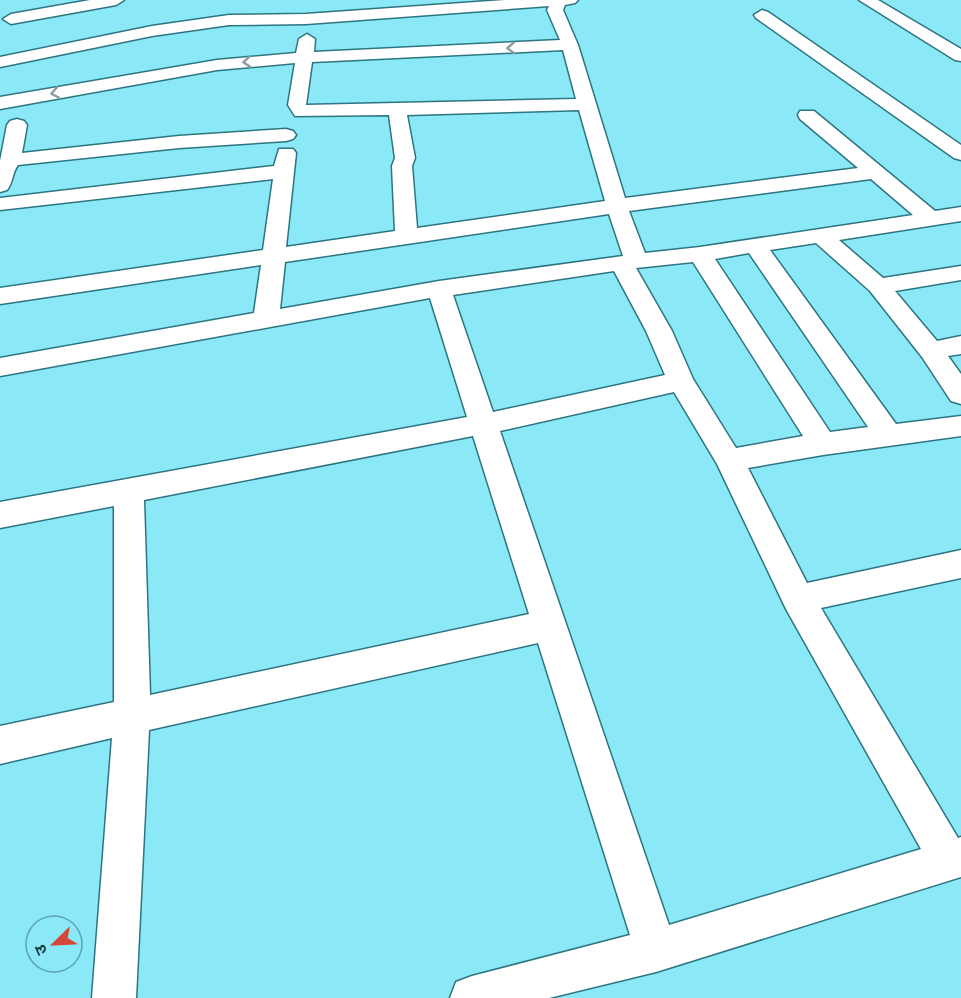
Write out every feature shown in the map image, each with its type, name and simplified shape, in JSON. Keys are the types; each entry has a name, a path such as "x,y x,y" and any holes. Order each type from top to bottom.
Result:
{"street":[{"path":"11,0 8,61 186,18 275,8 306,19 563,0"},
{"path":"11,19 116,0"},
{"path":"472,998 551,987 656,950 955,859 798,599 729,460 681,381 629,263 617,206 588,104 568,38 555,10 563,0"},
{"path":"867,0 961,56"},
{"path":"762,15 961,154"},
{"path":"302,112 297,105 306,49 306,19"},
{"path":"0,89 202,53 568,38"},
{"path":"940,44 961,38"},
{"path":"0,104 306,49"},
{"path":"302,112 588,104"},
{"path":"397,109 405,158 402,166 407,238"},
{"path":"266,320 285,171 286,135 302,112"},
{"path":"807,115 930,218"},
{"path":"0,186 3,172 10,160 17,125"},
{"path":"10,160 178,142 286,135"},
{"path":"0,204 285,171"},
{"path":"0,296 617,206 877,172"},
{"path":"0,367 440,289 700,254 961,214"},
{"path":"820,235 878,286 931,351 961,394"},
{"path":"755,244 888,434"},
{"path":"700,254 824,444"},
{"path":"878,286 961,273"},
{"path":"440,289 656,950"},
{"path":"931,351 961,345"},
{"path":"0,515 484,424 681,381"},
{"path":"729,460 888,434 961,426"},
{"path":"114,998 132,715 129,491"},
{"path":"798,599 961,564"},
{"path":"0,745 550,625"}]}
